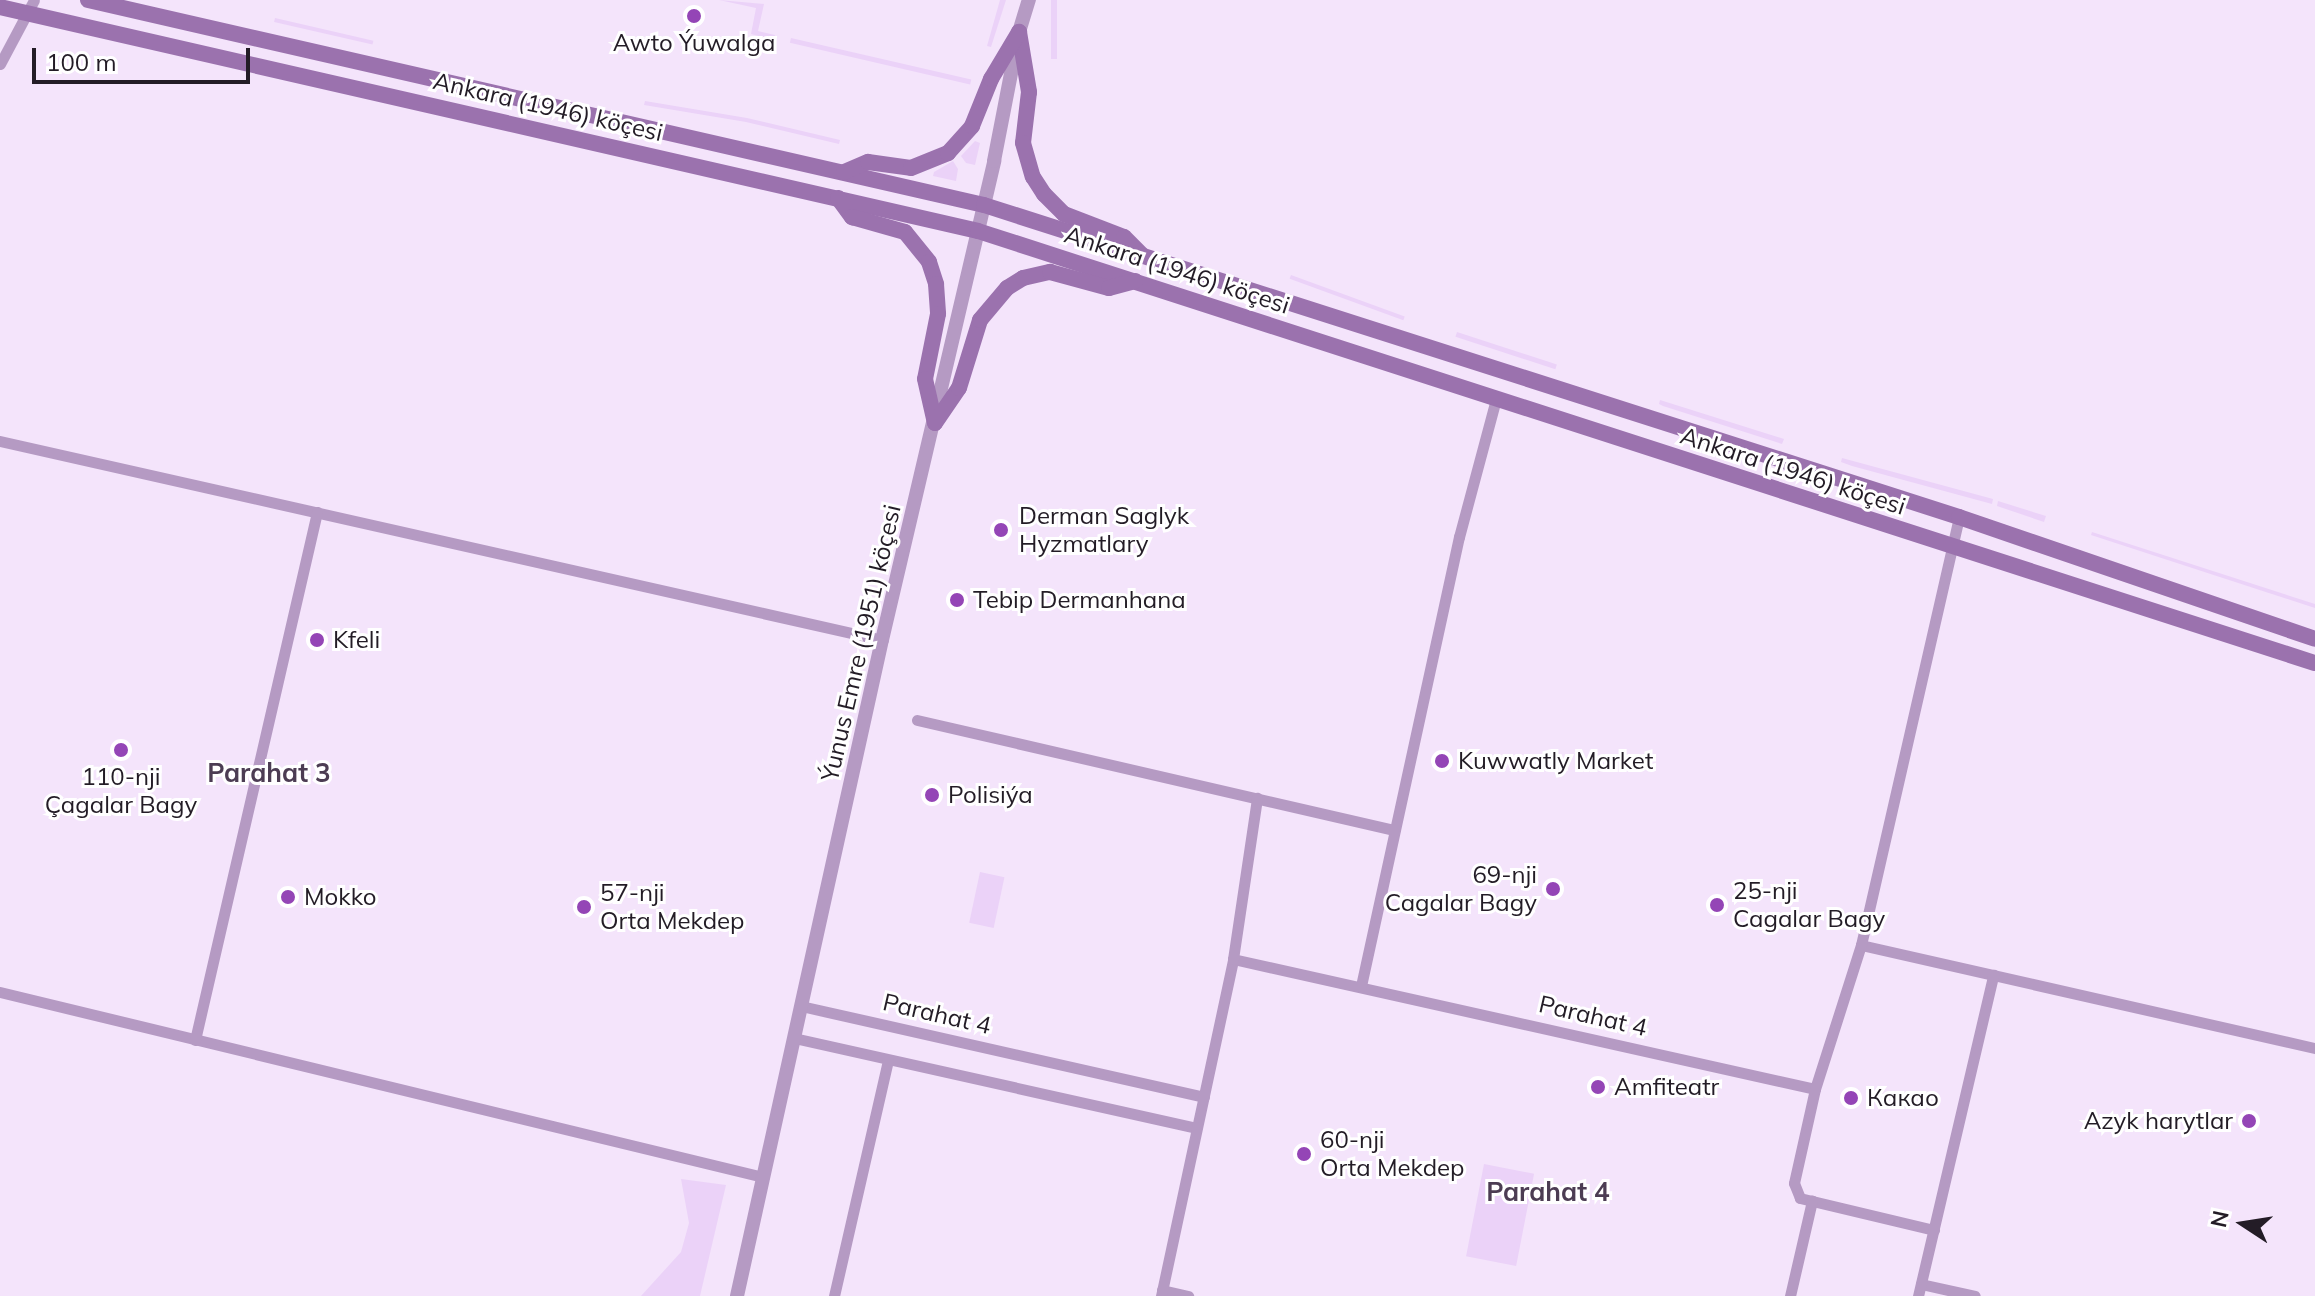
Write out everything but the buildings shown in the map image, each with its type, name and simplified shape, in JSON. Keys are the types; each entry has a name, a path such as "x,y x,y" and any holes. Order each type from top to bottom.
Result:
{"main road":[{"name":"Ankara (1946) köçesi","path":"88,0 984,205 1959,517 2315,639"},
{"name":"Ankara (1946) köçesi","path":"0,7 31,6 978,231 1951,548 2315,663"},
{"path":"844,172 868,162 911,168 948,153 976,119 991,79 1019,32"},
{"path":"1019,32 1029,92 1023,143 1033,177 1057,209 1075,220 1124,237 1144,257"},
{"path":"838,198 852,217 905,232 926,257 938,296 938,314 925,379 935,423"},
{"path":"935,423 959,388 980,320 1007,288 1023,278 1050,272 1109,288 1136,281"}],"street":[{"name":"Ýunus Emre (1951) köçesi","path":"737,1296 882,640 935,423 1019,32 1029,0"},
{"path":"0,64 31,6"},
{"path":"1361,986 1459,537 1496,399"},
{"path":"0,441 882,640"},
{"path":"195,1040 317,512"},
{"path":"1934,1230 1796,1196 1794,1183 1815,1089 1861,945 1959,517"},
{"path":"917,720 1395,830"},
{"path":"1188,1296 1161,1293 1233,959 1257,798"},
{"path":"1861,945 2315,1048"},
{"name":"Parahat 4","path":"1233,959 1815,1089"},
{"path":"1975,1296 1920,1290 1993,975"},
{"path":"0,992 763,1177"},
{"name":"Parahat 4","path":"801,1006 1204,1097"},
{"path":"794,1038 1196,1128"},
{"path":"834,1296 888,1060"},
{"path":"1790,1296 1812,1201"}],"shaded area":[{"path":"719,0 764,4 758,31 775,35 774,40 751,34 756,8"},
{"path":"1000,0 1006,0 991,47 987,46"},
{"path":"1051,0 1057,0 1057,59 1051,59"},
{"path":"275,18 373,41 373,45 274,22"},
{"path":"791,38 971,80 970,84 790,43"},
{"path":"645,101 747,118 840,140 839,144 746,122 644,105"},
{"path":"975,141 980,143 975,165 966,163 961,156"},
{"path":"953,161 958,169 956,181 933,176 934,172"},
{"path":"1291,275 1405,316 1403,320 1290,279"},
{"path":"1457,332 1557,364 1555,369 1455,337"},
{"path":"1660,400 1784,439 1782,444 1663,406 1659,404"},
{"path":"1842,458 1993,499 1992,504 1852,466 1841,462"},
{"path":"1998,501 2046,516 2044,522 1997,506"},
{"path":"2092,532 2315,604 2315,608 2091,535"},
{"path":"980,872 1004,877 994,928 969,923"},
{"path":"1484,1164 1534,1174 1516,1266 1466,1256"},
{"path":"681,1179 726,1185 700,1296 641,1296 681,1252 689,1223"}],"place":[{"name":"Awto Ýuwalga","path":"694,16"},
{"name":"Derman Saglyk Hyzmatlary","path":"1001,530"},
{"name":"Tebip Dermanhana","path":"957,600"},
{"name":"Kfeli","path":"317,640"},
{"name":"110-nji Çagalar Bagy","path":"121,750"},
{"name":"Kuwwatly Market","path":"1442,761"},
{"name":"Polisiýa","path":"932,795"},
{"name":"69-nji Cagalar Bagy","path":"1553,889"},
{"name":"Mokko","path":"288,897"},
{"name":"25-nji Cagalar Bagy","path":"1717,905"},
{"name":"57-nji Orta Mekdep","path":"584,907"},
{"name":"Amfiteatr","path":"1598,1087"},
{"name":"Какао","path":"1851,1098"},
{"name":"Azyk harytlar","path":"2249,1121"},
{"name":"60-nji Orta Mekdep","path":"1304,1154"}],"district":[{"name":"Parahat 3","path":"269,773"},
{"name":"Parahat 4","path":"1548,1192"}]}
